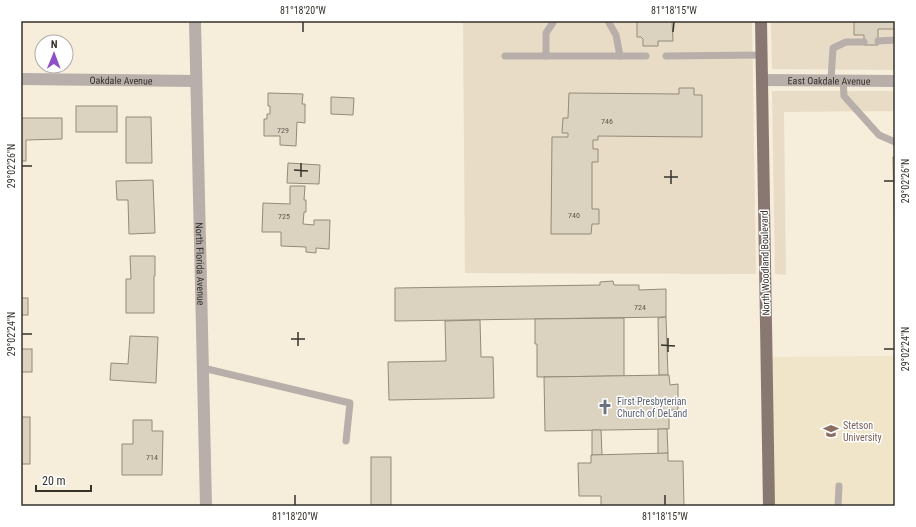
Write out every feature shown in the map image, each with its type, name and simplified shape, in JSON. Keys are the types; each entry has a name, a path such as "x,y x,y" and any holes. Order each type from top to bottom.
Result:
{"main road":[{"name":"North Woodland Boulevard","path":"761,21 769,506"}],"street":[{"name":"North Florida Avenue","path":"195,21 206,506"},
{"name":"Oakdale Avenue","path":"21,79 196,80"},
{"name":"East Oakdale Avenue","path":"763,80 895,81"}],"lane":[{"path":"546,56 546,33 554,21"},
{"path":"608,21 616,35 620,56"},
{"path":"878,41 895,40"},
{"path":"830,80 833,48 846,42 864,42"},
{"path":"666,56 762,55"},
{"path":"505,56 646,56"},
{"path":"843,80 844,96 879,135 895,142"},
{"path":"203,368 350,403 346,441"},
{"path":"838,506 839,486"}],"shaded area":[{"path":"463,21 752,21 756,274 465,273"},
{"path":"771,21 895,21 895,70 772,69"},
{"path":"772,91 895,91 895,111 784,112 786,275 775,274"},
{"name":"Stetson University","path":"895,356 895,506 769,506 767,357"}],"building":[{"path":"637,21 672,21 673,41 658,41 658,46 643,46 643,39 641,37 637,37"},
{"path":"854,21 895,21 895,29 878,29 878,45 864,45 864,35 854,35"},
{"path":"679,88 694,88 694,95 702,95 702,137 598,136 598,140 593,140 593,149 598,149 598,162 592,162 592,209 599,209 599,224 592,224 591,234 551,234 552,137 568,137 568,133 562,133 563,118 568,118 569,93 679,94"},
{"path":"268,93 303,94 302,104 305,104 305,123 297,122 296,146 280,145 280,136 264,136 264,119 267,119 267,114 270,114 270,106 268,106"},
{"path":"331,97 354,98 353,115 331,114"},
{"path":"76,106 117,106 117,132 76,132"},
{"path":"126,117 151,117 152,163 126,163"},
{"path":"21,118 62,118 62,139 26,140 26,161 21,161"},
{"path":"893,157 895,157 895,258"},
{"path":"288,163 320,165 319,184 287,183"},
{"path":"153,180 155,233 129,234 128,200 117,200 116,181"},
{"path":"290,186 305,186 304,200 306,200 306,212 304,212 303,224 314,225 314,220 330,220 329,249 316,248 316,253 306,252 306,247 281,246 281,232 262,232 263,203 290,204"},
{"path":"130,256 155,256 154,313 126,313 126,279 131,279"},
{"path":"613,281 614,285 639,285 639,290 666,289 666,317 395,321 395,288 600,285 600,282"},
{"path":"21,298 28,298 28,315 21,315"},
{"path":"666,317 668,375 659,375 658,318"},
{"path":"624,318 624,376 537,377 535,319"},
{"path":"480,320 481,357 493,357 494,398 389,400 388,362 446,361 445,321"},
{"path":"130,336 158,337 156,383 110,380 111,363 128,364"},
{"path":"21,349 32,349 32,372 21,372"},
{"path":"669,375 670,385 678,384 678,410 669,410 669,429 545,431 544,377"},
{"path":"21,417 30,417 30,464 21,464"},
{"path":"133,420 152,420 152,431 163,431 162,475 122,475 122,444 133,444"},
{"path":"658,429 667,429 668,453 658,454"},
{"path":"592,430 601,430 602,455 592,455"},
{"path":"668,453 668,461 683,461 684,506 601,506 601,496 579,496 578,463 591,463 591,455"},
{"path":"371,457 391,457 391,505 371,505"}],"place":[{"name":"First Presbyterian Church of DeLand","path":"605,407"},
{"name":"Stetson University","path":"831,431"}]}
